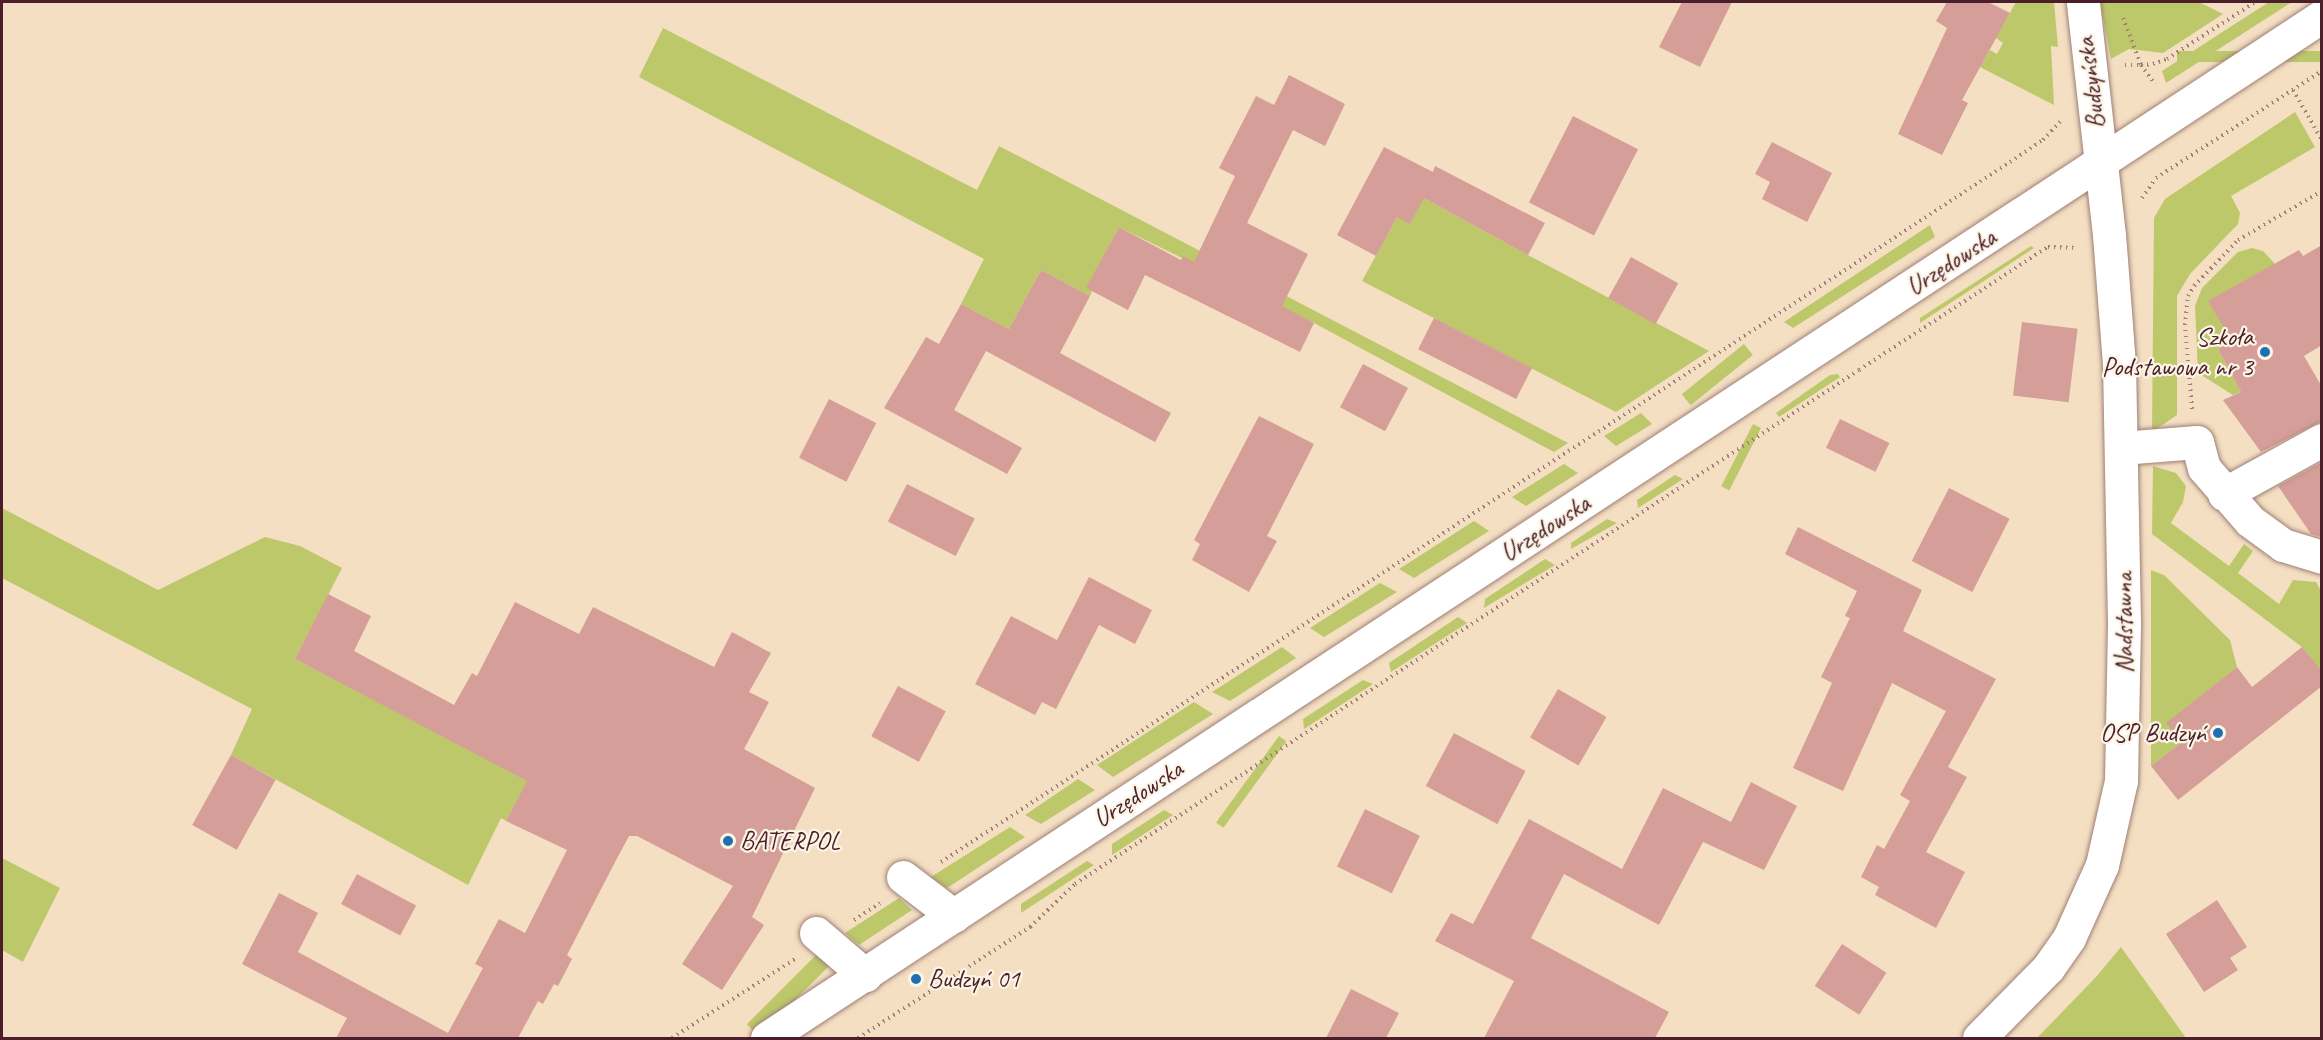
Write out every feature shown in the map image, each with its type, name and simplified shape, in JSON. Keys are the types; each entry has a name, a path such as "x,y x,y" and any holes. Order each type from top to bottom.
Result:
{"street":[{"name":"Budzyńska","path":"2083,2 2100,164"},
{"name":"Urzędowska","path":"767,1038 2322,16"},
{"name":"Nadstawna","path":"1979,1038 2048,969 2069,938 2102,865 2114,819 2124,737 2121,448 2097,243 2100,164"},
{"path":"2224,494 2322,440"},
{"path":"2121,448 2197,442 2204,468 2224,494 2250,521 2283,545 2322,557"},
{"path":"907,879 954,916"},
{"path":"820,937 865,975"}],"path":[{"path":"2116,70 2133,63 2141,64 2166,59 2255,2"},
{"path":"2120,11 2141,64 2157,87"},
{"path":"858,1038 1030,927 1075,884 2038,254 2062,246 2097,243 2135,220 2143,194 2156,178 2322,71"},
{"path":"2293,90 2322,140"},
{"path":"672,1038 907,879 2043,140 2063,117"},
{"path":"2197,442 2187,359 2188,296 2202,273 2238,240 2322,190"}],"green space":[{"path":"2016,2 2054,2 2058,47 2051,46 2054,105 1980,67 1990,50 1997,54 2003,43 1996,38"},
{"path":"2100,2 2199,2 2223,14 2163,53 2129,49 2111,59"},
{"path":"2269,2 2292,2 2166,83 2162,71"},
{"path":"663,28 977,190 999,146 1568,443 1554,452 1314,323 1119,227 1087,288 1092,291 1090,296 1041,270 1009,329 961,304 984,259 639,77"},
{"path":"2177,51 2321,51 2321,62 2177,62"},
{"path":"2295,112 2315,147 2231,196 2240,213 2238,224 2190,274 2177,296 2177,415 2152,432 2154,218 2165,199"},
{"path":"1424,198 1709,351 1616,412 1362,281 1397,217"},
{"path":"1930,225 1935,237 1793,328 1784,322"},
{"path":"2031,246 2034,248 1920,323 1920,318"},
{"path":"2252,248 2263,251 2275,264 2232,341 2218,349 2241,392 2233,395 2198,373 2195,306 2202,288 2238,252"},
{"path":"1744,344 1753,355 1691,405 1682,394"},
{"path":"1838,374 1840,377 1779,417 1776,413 1830,375"},
{"path":"1641,413 1652,424 1616,446 1604,436"},
{"path":"1753,424 1761,428 1729,490 1721,486"},
{"path":"1564,464 1578,473 1526,506 1512,497"},
{"path":"2153,466 2176,473 2186,486 2183,502 2171,523 2229,566 2244,544 2253,551 2238,573 2279,604 2293,580 2316,582 2321,591 2321,671 2302,647 2152,534"},
{"path":"1675,475 1683,479 1638,508 1637,500"},
{"path":"2,508 158,590 265,537 300,546 342,568 295,659 528,780 506,821 501,818 468,885 231,755 252,709 2,578"},
{"path":"1607,519 1617,523 1571,549 1571,543"},
{"path":"1474,521 1489,531 1414,578 1399,569"},
{"path":"1545,559 1555,565 1484,608 1485,599"},
{"path":"2151,570 2164,575 2230,640 2237,667 2167,723 2182,742 2151,766"},
{"path":"1380,583 1397,592 1324,637 1310,628"},
{"path":"1458,617 1467,623 1391,672 1389,663"},
{"path":"1282,647 1296,658 1230,701 1212,692"},
{"path":"1363,680 1373,684 1304,729 1303,719"},
{"path":"1194,702 1213,714 1113,777 1097,765"},
{"path":"1279,736 1286,741 1223,828 1216,823"},
{"path":"1078,779 1095,790 1041,824 1025,815"},
{"path":"1164,810 1173,815 1112,855 1112,844"},
{"path":"1010,827 1025,837 947,888 931,877"},
{"path":"2,858 60,888 23,962 2,950"},
{"path":"1087,861 1094,865 1021,913 1021,904"},
{"path":"899,898 912,910 859,945 845,933"},
{"path":"2121,947 2186,1038 2037,1038 2096,977"},
{"path":"821,950 833,962 759,1036 747,1024"}],"building":[{"path":"1682,2 1732,2 1700,67 1659,47"},
{"path":"1947,2 1988,2 2010,13 1962,100 1968,103 1942,155 1898,134 1947,28 1936,21"},
{"path":"1289,75 1345,104 1325,146 1293,130 1247,223 1308,254 1282,306 1314,323 1300,352 1145,275 1128,310 1086,288 1119,227 1181,260 1183,256 1194,262 1235,176 1219,168 1256,96 1274,105"},
{"path":"1573,116 1638,149 1594,236 1529,202"},
{"path":"1772,142 1832,173 1807,222 1762,199 1770,182 1755,174"},
{"path":"1384,147 1433,172 1435,166 1545,223 1528,255 1424,198 1410,224 1397,217 1376,256 1337,235"},
{"name":"Szkoła Podstawowa nr 3","path":"2322,245 2322,345 2304,356 2322,387 2322,421 2261,452 2223,400 2241,392 2218,349 2232,341 2208,301 2299,250 2303,256"},
{"path":"1631,257 1678,283 1655,324 1608,298"},
{"path":"1041,270 1090,296 1060,353 1171,413 1155,442 986,351 954,410 1022,448 1007,474 884,408 926,337 939,344 961,304 1009,329"},
{"path":"1434,318 1532,368 1516,399 1418,349"},
{"path":"2022,322 2078,329 2069,402 2013,395"},
{"path":"1363,364 1408,388 1385,431 1340,407"},
{"path":"829,399 876,423 846,482 799,458"},
{"path":"1259,416 1314,444 1267,536 1277,541 1249,592 1192,560 1200,544 1194,540"},
{"path":"1840,419 1889,443 1875,472 1826,448"},
{"path":"2322,462 2322,537 2311,534 2278,486"},
{"path":"907,484 975,519 956,556 888,521"},
{"path":"1949,488 2010,519 1972,592 1912,561"},
{"path":"1798,527 1922,590 1903,631 1996,679 1948,767 1967,777 1926,852 1965,872 1936,928 1875,895 1879,887 1861,877 1877,845 1884,849 1910,801 1900,795 1946,711 1892,683 1843,791 1793,768 1832,683 1821,677 1850,618 1845,616 1857,591 1785,554"},
{"path":"1089,577 1152,610 1135,644 1099,625 1056,709 1042,702 1035,715 975,684 1011,616 1057,640"},
{"path":"328,594 371,616 354,651 454,705 472,673 477,676 515,602 579,634 593,607 714,667 732,632 771,653 749,692 769,702 744,749 815,788 752,917 764,925 722,990 682,964 733,886 637,836 629,836 613,866 567,955 572,959 558,986 554,984 543,1004 538,1001 518,1038 336,1038 347,1018 242,964 279,893 318,913 298,952 448,1033 483,968 475,964 499,919 525,933 567,850 506,821 527,781 295,659"},
{"name":"OSP Budzyń","path":"2302,647 2322,671 2322,686 2178,800 2151,766 2182,742 2166,723 2237,667 2252,687"},
{"path":"898,686 946,711 919,762 871,736"},
{"path":"1558,689 1606,717 1578,765 1530,737"},
{"path":"1454,733 1526,771 1497,824 1426,786"},
{"path":"231,755 276,780 237,850 192,825"},
{"path":"1751,782 1797,806 1764,870 1703,842 1659,925 1564,874 1531,938 1669,1012 1655,1038 1484,1038 1514,981 1435,941 1451,913 1473,924 1529,819 1622,869 1663,788 1731,822"},
{"path":"1365,809 1420,836 1392,893 1337,867"},
{"path":"357,874 416,905 400,935 341,904"},
{"path":"2217,900 2247,947 2230,958 2238,970 2204,992 2166,934"},
{"path":"1842,944 1886,973 1859,1015 1815,986"},
{"path":"1351,989 1399,1013 1386,1038 1326,1038"}],"place":[{"name":"Szkoła Podstawowa nr 3","path":"2265,352"},
{"name":"OSP Budzyń","path":"2218,733"},
{"name":"BATERPOL","path":"728,841"},
{"name":"Budzyń 01","path":"916,979"}]}
